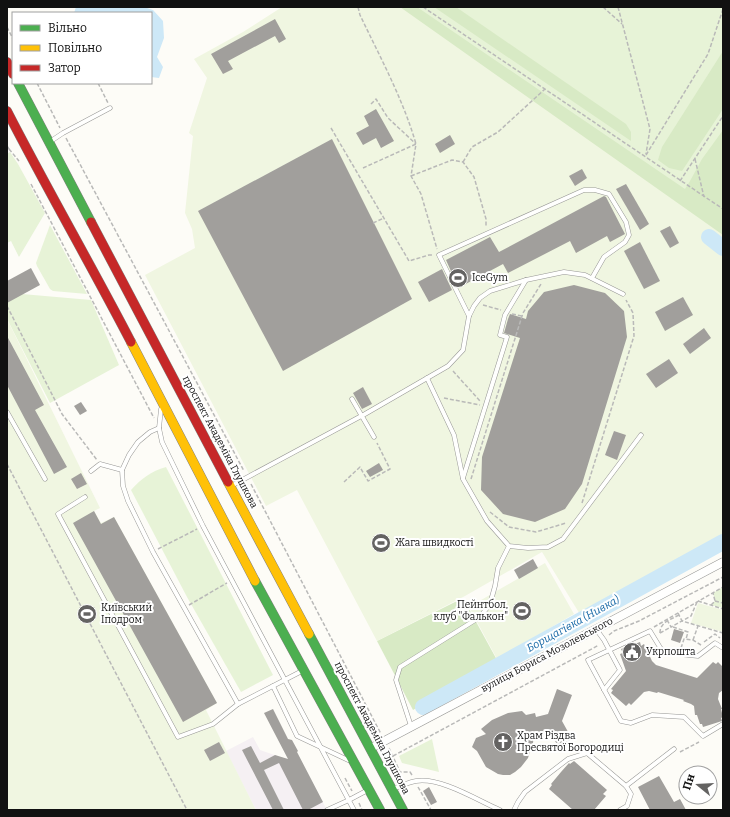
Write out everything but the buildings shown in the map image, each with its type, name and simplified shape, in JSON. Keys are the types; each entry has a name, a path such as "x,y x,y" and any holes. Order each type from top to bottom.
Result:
{"highway":[{"path":"7,62 12,72"},
{"name":"проспект Академіка Глушкова","path":"19,84 403,810"},
{"path":"7,111 36,168 110,301 163,401 273,614 380,810"}],"street":[{"name":"вулиця Бориса Мозолевського","path":"371,748 723,562"}],"lane":[{"path":"49,142 110,108"},
{"path":"469,316 440,255 584,190 595,190 609,194 626,222 629,235 625,242 604,257 592,278"},
{"path":"231,486 362,416 448,366 463,350 469,316 476,303 490,291 545,275 564,272 585,275 623,294"},
{"path":"463,479 507,337 500,335 507,312 526,280"},
{"path":"427,378 454,435 463,479 487,521 509,546 528,548 548,547 564,539 641,435"},
{"path":"352,399 374,437"},
{"path":"163,401 159,428 162,442 232,580 354,810"},
{"path":"7,412 45,479"},
{"path":"159,428 150,432 138,442 129,455 122,470 123,486 128,502 153,552 238,704"},
{"path":"90,471 100,464 122,470"},
{"path":"85,497 58,514 178,737 213,724 238,704 304,670"},
{"path":"411,726 396,680 400,667 480,617 490,604 498,568 509,546"},
{"path":"596,629 604,640 620,670 604,690"},
{"path":"723,648 715,643 698,656 680,654 660,649 650,631 588,660 621,721 631,724 652,715 684,717 703,736 723,724"},
{"path":"273,686 297,736 354,763"},
{"path":"626,786 674,749"},
{"path":"514,810 525,792 568,759 587,753 626,786 631,794 627,806 620,810"},
{"path":"392,790 415,781 427,781 456,790 500,810"},
{"path":"327,810 369,789"}],"path":[{"path":"331,128 409,261 429,255 440,255 434,241 421,194 412,176 416,144 411,128 360,15 358,7"},
{"path":"423,7 723,209"},
{"path":"603,7 622,24"},
{"path":"618,7 650,129 645,156"},
{"path":"645,156 708,54 723,9"},
{"path":"7,27 12,37"},
{"path":"37,84 247,477 385,740 400,772 410,772 431,810"},
{"path":"98,84 106,101"},
{"path":"463,162 472,147 498,132 545,89"},
{"path":"371,104 376,99 388,118 416,144"},
{"path":"680,181 723,116"},
{"path":"363,168 416,144"},
{"path":"7,146 19,161"},
{"path":"695,158 704,196"},
{"path":"412,176 452,160 463,162 474,177 486,219 486,234"},
{"path":"29,181 155,420"},
{"path":"373,223 384,218"},
{"path":"470,481 522,316 537,292 545,275"},
{"path":"581,506 634,336 633,313 623,294"},
{"path":"476,303 522,316"},
{"path":"7,306 62,414 100,464"},
{"path":"448,366 485,406"},
{"path":"435,396 485,406"},
{"path":"344,482 360,467 368,481 390,468 374,437"},
{"path":"7,464 188,810"},
{"path":"486,509 509,527 536,532 565,524 571,518"},
{"path":"153,552 204,526"},
{"path":"393,756 596,647 614,631 639,621 723,577"},
{"path":"184,608 232,580"},
{"path":"655,630 650,628 678,614 723,587"},
{"path":"713,593 715,601"},
{"path":"715,601 723,603"},
{"path":"711,605 715,601"},
{"path":"697,602 723,609"},
{"path":"657,633 660,633 691,616 697,602"},
{"path":"678,614 682,621 723,633"},
{"path":"667,620 671,627 688,632 686,639 684,639 680,654"},
{"path":"660,633 661,627 667,620"},
{"path":"693,640 698,626"},
{"path":"686,639 693,640 701,645"},
{"path":"674,749 679,752 703,740"}],"shaded area":[{"path":"253,737 260,750 292,761 299,758 327,810 256,810 226,751"}],"green space":[{"path":"282,7 400,7 723,235 723,539 581,616 542,552 465,596 377,641 297,490 266,506 145,275 195,248 192,229 185,213 193,136 189,133 207,78 194,59 243,32"},
{"path":"347,7 417,7 685,189 702,159 723,130 723,261"},
{"path":"387,7 723,7 723,237"},
{"path":"434,7 456,7 626,124 631,132 631,141"},
{"path":"723,51 723,109 682,171 669,168 658,160 662,147"},
{"path":"10,152 45,213 19,257 11,241 7,243 7,154"},
{"path":"50,225 87,294 53,291 50,289 37,266 36,263"},
{"path":"22,294 91,300 119,365 50,403 7,319 7,298"},
{"name":"Київський Іподром","path":"7,319 100,508 94,511 101,523 114,517 217,703 206,710 256,810 7,810"},
{"path":"166,467 273,675 241,692 187,597 131,490 147,476"},
{"name":"Пейнтбол, клуб \"Фалькон\"","path":"545,563 574,614 497,659 469,607"},
{"path":"723,587 723,608 711,605 715,601 713,593"},
{"path":"463,598 497,660 413,710 377,641"},
{"path":"698,603 723,610 723,632 691,623"},
{"path":"432,739 439,772 402,763 399,756"}],"water":[{"path":"76,7 144,7 153,10 163,21 164,38 157,57 163,67 159,78 152,77 152,12 74,12"}],"waterway":[{"name":"Борщагівка (Нивка)","path":"709,237 723,248"},
{"name":"Борщагівка (Нивка)","path":"423,707 723,542"}],"traffic: fast":[{"path":"19,84 91,222"},
{"path":"255,581 380,810"},
{"path":"309,634 403,810"}],"traffic: slow":[{"path":"131,342 255,581"},
{"path":"228,482 309,634"}],"traffic: jam":[{"path":"7,62 12,72"},
{"path":"7,111 131,342"},
{"path":"91,222 228,482"}],"place":[{"name":"IceGym","path":"458,278"},
{"name":"Жага швидкості","path":"381,543"},
{"name":"Пейнтбол, клуб \"Фалькон\"","path":"522,611"},
{"name":"Київський Іподром","path":"87,614"},
{"name":"Укрпошта","path":"632,652"},
{"name":"Храм Різдва Пресвятої Богородиці","path":"503,742"}]}
